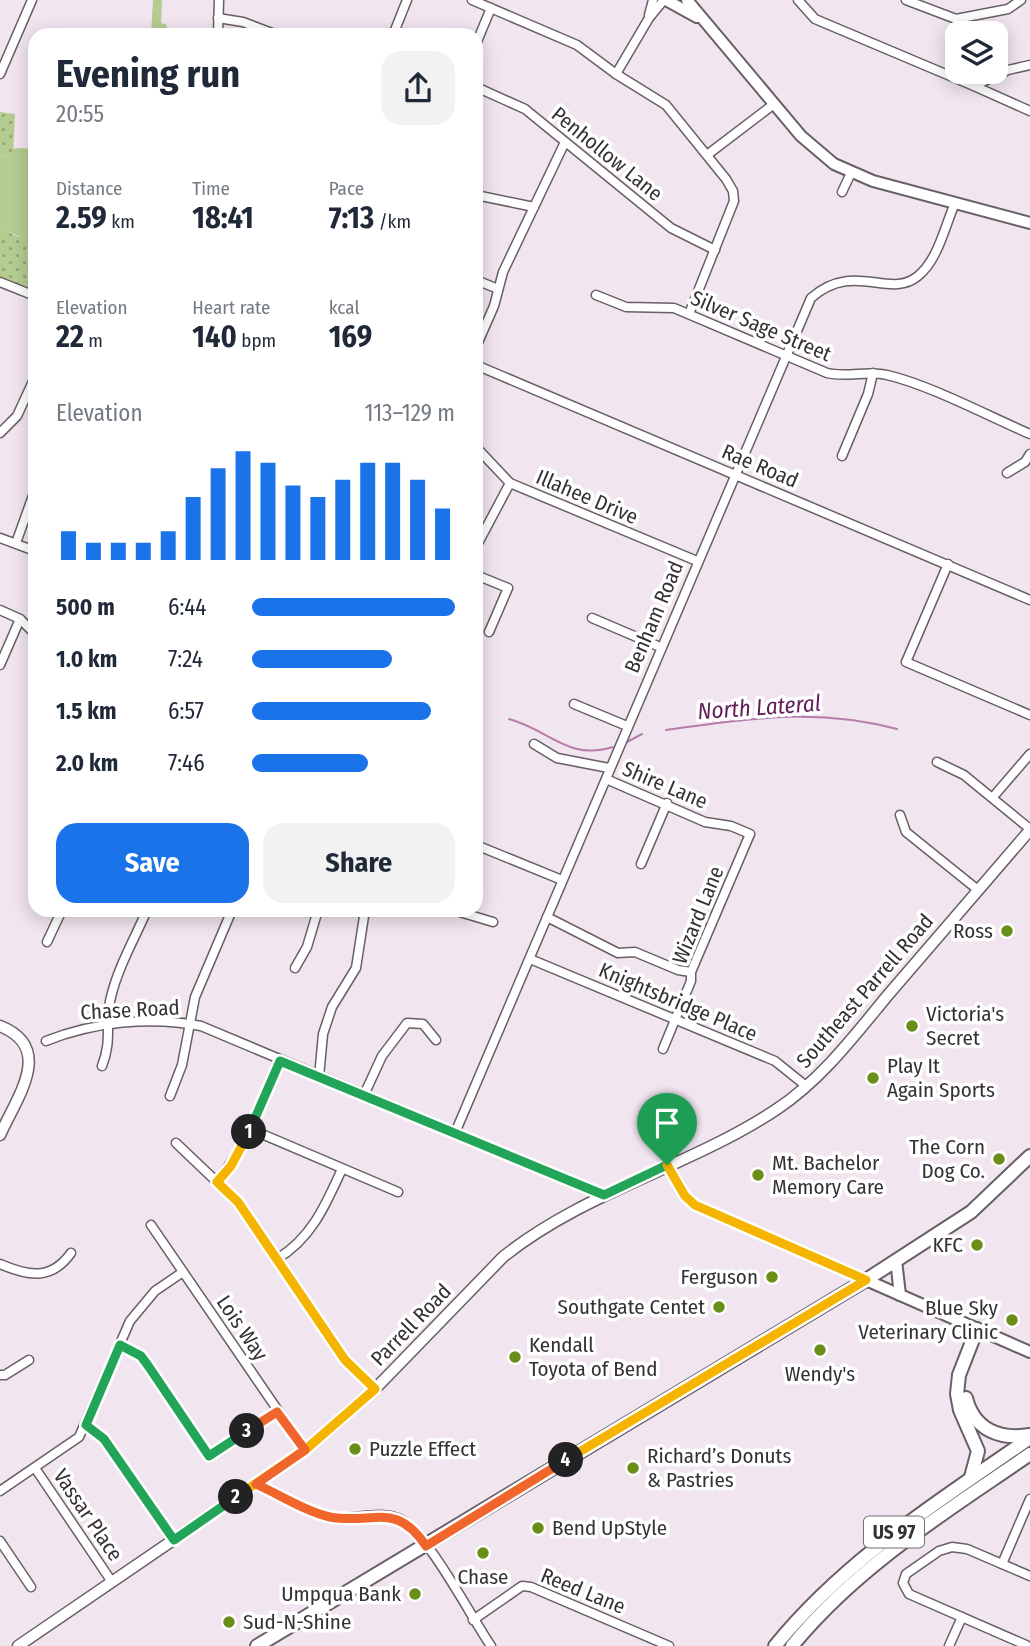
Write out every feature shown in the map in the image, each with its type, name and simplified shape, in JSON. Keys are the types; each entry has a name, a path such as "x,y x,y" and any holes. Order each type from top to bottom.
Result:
{"main road":[{"path":"665,0 700,19"},
{"path":"687,0 700,19 817,151 851,173 1030,223"},
{"path":"257,1646 866,1280 971,1212 1030,1156"},
{"path":"896,1260 900,1295"},
{"path":"866,1280 1030,1352"},
{"path":"981,1330 966,1378 965,1395 969,1409 978,1422 993,1433 1006,1437 1030,1437"},
{"path":"969,1480 977,1464 978,1448 960,1410 957,1390 981,1330"},
{"name":"US 97","path":"775,1646 811,1604 846,1571 1030,1437"},
{"name":"US 97","path":"792,1646 828,1605 873,1565 1030,1454"}],"street":[{"path":"0,74 32,0"},
{"path":"218,28 219,0"},
{"path":"396,28 407,0"},
{"path":"472,0 577,45 616,74 666,105 726,179 733,191 734,201 688,314"},
{"path":"649,18 653,0"},
{"path":"616,74 649,18 665,0"},
{"path":"798,0 815,19 1030,111"},
{"path":"906,0 956,19 1008,9 1021,0"},
{"path":"483,28 491,8"},
{"path":"218,18 259,28"},
{"path":"974,86 1008,70 1030,65"},
{"name":"Penhollow Lane","path":"483,90 525,109 671,228 715,250"},
{"path":"707,155 775,104"},
{"path":"483,329 498,289 565,142"},
{"path":"842,192 851,173"},
{"path":"483,197 534,208"},
{"name":"Benham Road","path":"454,1133 811,298 824,286 839,281 904,284 918,276 934,252 955,203"},
{"path":"0,282 28,293"},
{"path":"483,283 498,289"},
{"name":"Silver Sage Street","path":"596,295 626,307 660,305 688,314 842,377 873,373 898,378 1030,434"},
{"name":"Rae Road","path":"483,368 1030,600"},
{"path":"842,456 868,394 873,373"},
{"path":"0,433 17,416 28,392"},
{"name":"Illahee Drive","path":"483,454 510,483 697,561"},
{"path":"1007,473 1025,462 1030,454"},
{"path":"483,534 510,483"},
{"path":"16,543 28,510"},
{"path":"0,538 28,548"},
{"path":"948,564 906,662 1030,715"},
{"path":"483,578 508,588 489,632"},
{"path":"0,610 20,618 28,627"},
{"path":"0,665 20,618"},
{"path":"592,618 660,647"},
{"path":"575,704 627,726"},
{"path":"534,744 558,758 609,768"},
{"path":"993,797 1030,754"},
{"path":"937,762 964,775 1030,830"},
{"name":"Shire Lane","path":"606,779 667,803 705,822 731,826 750,834"},
{"path":"641,864 667,803"},
{"path":"900,815 906,832 978,890"},
{"name":"Southeast Parrell Road","path":"667,1165 760,1119 806,1086 843,1049 1030,830"},
{"name":"Wizard Lane","path":"663,1049 691,981 691,972 750,834"},
{"path":"483,848 562,880"},
{"path":"47,942 59,917"},
{"path":"102,1066 109,1049 113,989 144,917"},
{"path":"170,1096 180,1072 195,997 229,917"},
{"path":"295,968 307,947 316,917"},
{"path":"319,1077 323,1034 332,1007 356,968 364,917"},
{"path":"476,917 493,922"},
{"path":"547,917 618,953 635,952 678,970 691,972"},
{"name":"Knightsbridge Place","path":"530,959 775,1061 806,1086"},
{"path":"364,1095 382,1056 407,1023 423,1024 436,1040"},
{"name":"Chase Road","path":"46,1041 70,1032 110,1026 190,1024 271,1054 280,1061 604,1195"},
{"path":"0,1026 23,1040 30,1058 25,1078 0,1135"},
{"path":"217,1182 231,1166 280,1061"},
{"path":"250,1129 398,1192"},
{"path":"176,1143 185,1158 238,1202 345,1360 375,1389"},
{"path":"667,1165 685,1196 695,1205 866,1280"},
{"name":"Parrell Road","path":"18,1646 305,1450 375,1389 503,1257 543,1227 667,1165"},
{"path":"277,1259 312,1228 342,1169"},
{"name":"Lois Way","path":"151,1224 305,1450"},
{"path":"0,1264 24,1274 47,1275 63,1264 71,1253"},
{"path":"0,1491 72,1444 86,1425 120,1345 141,1305 155,1291 183,1272"},
{"path":"120,1345 141,1356 209,1456 277,1412"},
{"path":"0,1374 5,1375 29,1360"},
{"path":"86,1425 104,1439 174,1540"},
{"name":"Vassar Place","path":"35,1468 113,1582"},
{"path":"256,1484 331,1517 397,1517 417,1532 491,1646"},
{"path":"1002,1564 1030,1499"},
{"path":"0,1541 31,1587"},
{"path":"1026,1644 909,1594 904,1587 906,1574 939,1551 952,1547 967,1549 1030,1576"},
{"name":"Reed Lane","path":"473,1620 522,1586 531,1587 669,1646"},
{"path":"949,1646 962,1617"}],"green space":[{"path":"153,0 162,0 161,23 167,25 166,28 151,28"},
{"path":"0,112 15,114 13,156 0,155"},
{"path":"13,149 28,149 26,239 0,228 0,155 13,156"},
{"path":"0,228 21,237 28,237 28,288 0,278"}],"waterway":[{"name":"North Lateral","path":"666,730 781,717 838,718 897,729"},
{"name":"North Lateral","path":"509,719 571,747 584,750 613,747"},
{"name":"North Lateral","path":"625,743 642,734"}],"place":[{"name":"Ross","path":"1007,931"},
{"name":"Victoria's Secret","path":"912,1026"},
{"name":"Play It Again Sports","path":"873,1078"},
{"name":"The Corn Dog Co.","path":"999,1159"},
{"name":"Mt. Bachelor Memory Care","path":"758,1175"},
{"name":"KFC","path":"977,1245"},
{"name":"Ferguson","path":"772,1277"},
{"name":"Southgate Centet","path":"719,1307"},
{"name":"Blue Sky Veterinary Clinic","path":"1012,1320"},
{"name":"Wendy's","path":"820,1350"},
{"name":"Kendall Toyota of Bend","path":"515,1357"},
{"name":"Puzzle Effect","path":"355,1449"},
{"name":"Richard’s Donuts & Pastries","path":"633,1468"},
{"name":"Bend UpStyle","path":"538,1528"},
{"name":"Chase","path":"483,1553"},
{"name":"Umpqua Bank","path":"415,1594"},
{"name":"Sud-N-Shine","path":"229,1622"}],"route":[{"path":"667,1165 604,1195 280,1061 243,1146 217,1182 238,1202 345,1360 375,1389 337,1425 305,1450 174,1540 104,1439 86,1425 120,1345 141,1356 209,1456 277,1412 305,1450 256,1484 312,1511 331,1517 397,1517 417,1532 426,1546 866,1280 695,1205 685,1196 667,1165"}]}
